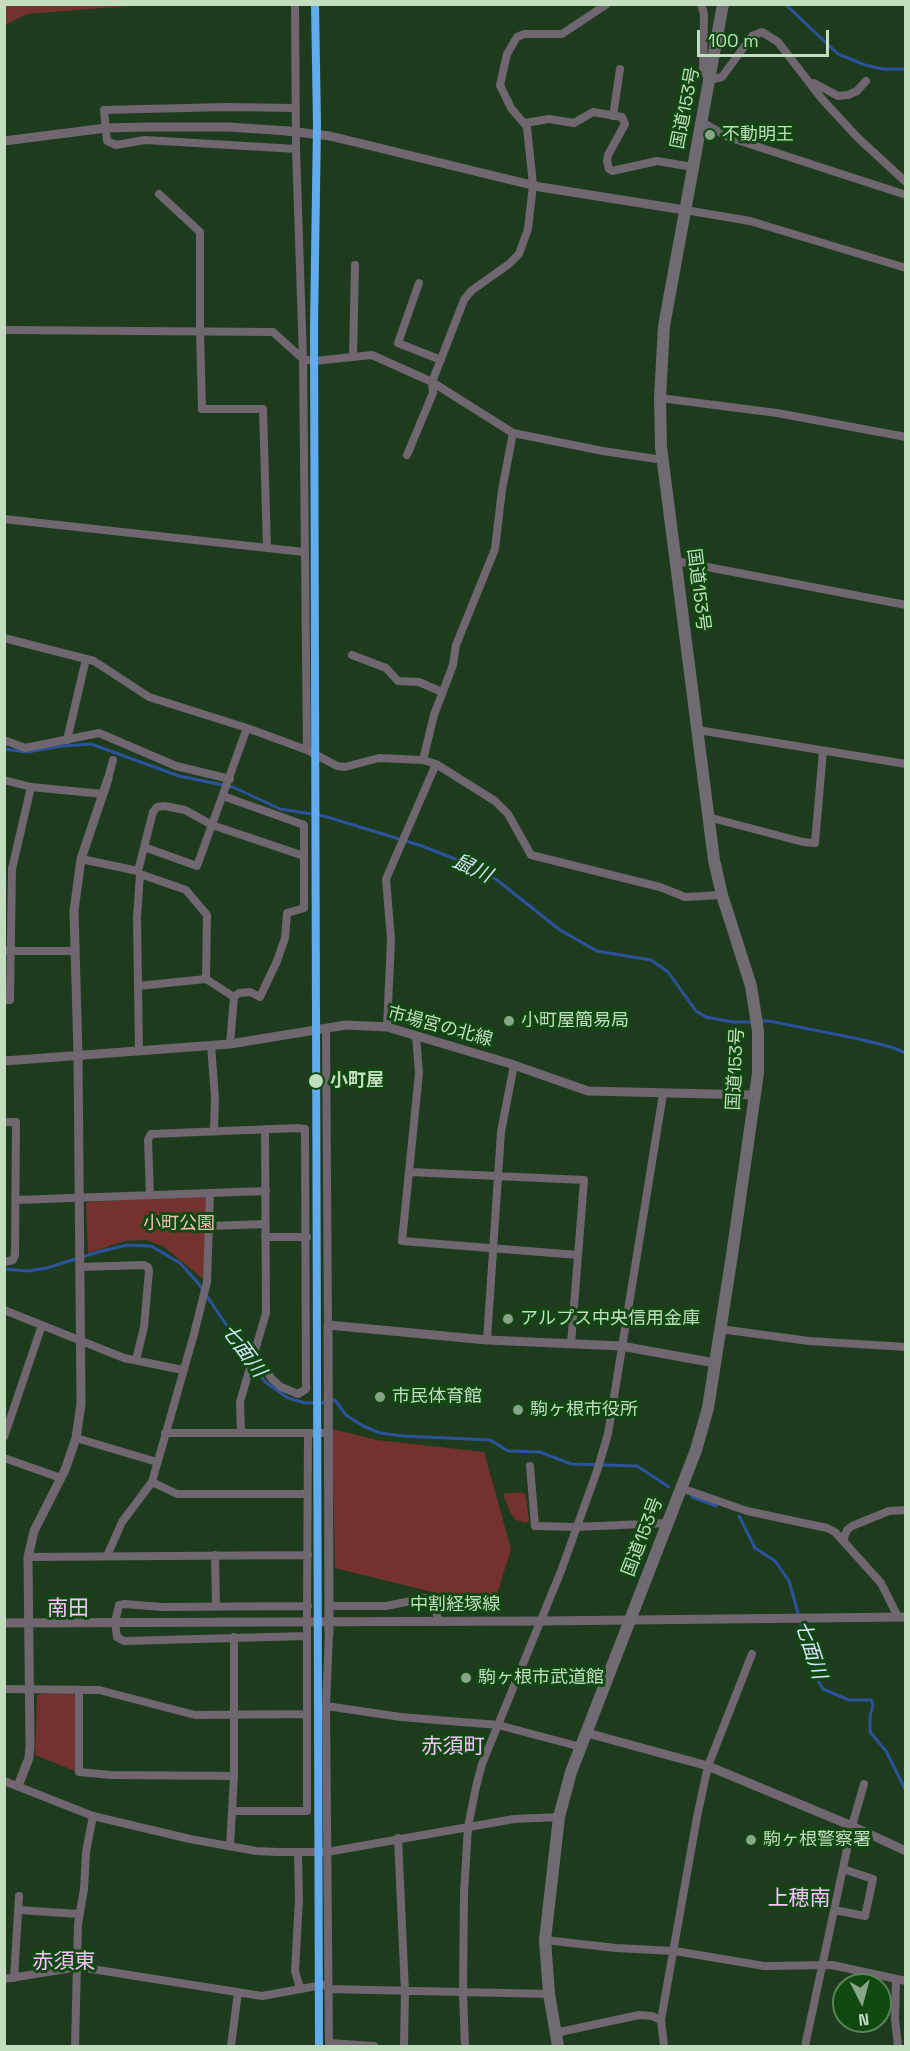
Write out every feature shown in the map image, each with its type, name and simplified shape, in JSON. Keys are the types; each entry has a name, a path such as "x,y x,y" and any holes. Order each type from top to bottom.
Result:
{"highway":[{"name":"国道153号","path":"558,2046 549,1994 545,1940 559,1818 581,1747 696,1450 708,1408 758,1073 758,1031 751,986 722,895 714,860 663,460 660,398 664,326 723,4"}],"street":[{"path":"295,4 296,149 303,359 307,750"},
{"path":"407,455 433,393 432,382 464,300 471,291 509,264 519,254 528,229 533,185 527,127 516,116 500,85 507,54 517,37 524,34 562,34 607,4"},
{"path":"701,4 704,14 703,71 710,80 722,77 752,36 762,32 778,42 858,138 906,182"},
{"path":"613,116 620,69"},
{"path":"811,84 814,83 838,96 857,91 866,81"},
{"path":"296,108 104,110 107,141 116,145 145,140 296,149"},
{"path":"525,123 549,119 574,123 592,112 622,117 625,124 608,155 607,161 612,171 657,161 693,167"},
{"path":"702,122 728,137 906,195"},
{"path":"4,141 106,128 188,125 330,136 533,185 750,221 906,268"},
{"path":"159,194 200,232 202,409 264,409 267,548"},
{"path":"353,357 356,265"},
{"path":"419,284 398,343 441,360"},
{"path":"4,330 273,332 303,359 314,361 372,356 432,382 513,433 603,452 663,460"},
{"path":"660,398 777,413 906,437"},
{"path":"423,760 434,715 453,665 456,645 495,549 502,490 513,433"},
{"path":"4,519 304,552"},
{"path":"676,561 906,605"},
{"path":"4,638 94,661 149,697 307,750 337,766 345,767 379,758 423,760 436,764 495,801 508,814 531,855 660,886 685,897 722,895"},
{"path":"352,655 387,668 398,681 419,682 442,692"},
{"path":"67,740 86,659"},
{"path":"144,847 197,866 247,728"},
{"path":"697,732 704,731 906,764"},
{"path":"4,740 25,748 99,734 176,766 230,780"},
{"path":"708,817 803,842 815,843 823,751"},
{"path":"18,1786 29,1758 28,1557 34,1532 61,1478 75,1438 81,1404 78,1054 74,911 81,860 113,760"},
{"path":"387,1027 391,940 386,879 436,764"},
{"path":"4,780 31,787 103,794"},
{"path":"4,1000 10,1000 7,951 12,869 31,787"},
{"path":"224,794 304,825 304,908 287,913 285,938 260,997 250,992 239,993 234,997 230,1044"},
{"path":"139,1050 137,918 139,872 153,812 157,807 171,806 185,810 212,825 304,856"},
{"path":"81,860 139,872 186,890 207,915 206,979"},
{"path":"7,951 75,951"},
{"path":"138,986 206,979 234,997"},
{"name":"市場宮の北線","path":"4,1060 230,1044 346,1025 387,1027 514,1065 588,1091 755,1095"},
{"path":"326,1028 329,1396 329,1633 326,1706 328,2045 374,2046"},
{"path":"416,1036 419,1073 402,1241 578,1255"},
{"path":"211,1045 215,1098 214,1131"},
{"path":"487,1340 501,1132 514,1065"},
{"path":"465,2046 464,1893 468,1827 482,1764 542,1621 597,1472 608,1434 663,1094"},
{"path":"4,1122 16,1122 15,1255 13,1260 4,1262"},
{"path":"241,1433 240,1402 266,1313 265,1129"},
{"path":"150,1195 148,1140 151,1134 305,1129 306,1389 298,1394 281,1387 254,1355"},
{"path":"409,1172 584,1180 571,1344"},
{"path":"16,1200 266,1191"},
{"path":"107,1556 122,1522 152,1482 203,1300 210,1226 210,1193"},
{"path":"210,1226 266,1224"},
{"path":"265,1237 307,1237"},
{"path":"80,1265 143,1265 148,1267 144,1326 136,1360"},
{"path":"4,1310 124,1358 183,1370"},
{"path":"4,1437 42,1325"},
{"path":"328,1325 487,1340 621,1347 715,1363"},
{"path":"720,1329 809,1341 906,1347"},
{"path":"4,1405 14,1408"},
{"path":"233,1811 307,1811 308,1432"},
{"path":"165,1433 329,1433"},
{"path":"75,1438 157,1462"},
{"path":"4,1458 61,1478"},
{"path":"530,1466 535,1526 576,1527 667,1523"},
{"path":"152,1482 177,1494 307,1494"},
{"path":"681,1488 747,1511 827,1528 835,1532 881,1583 902,1617"},
{"path":"843,1541 852,1526 889,1511 906,1510"},
{"path":"215,1555 216,1606"},
{"path":"28,1557 308,1555"},
{"path":"329,1609 386,1606 426,1598 433,1601 437,1609 437,1621"},
{"path":"307,1634 124,1641 117,1637 115,1622 119,1605 125,1604 162,1607 308,1608"},
{"name":"中割経塚線","path":"4,1623 902,1617"},
{"path":"230,1846 234,1776 234,1637"},
{"path":"664,2046 661,2020 708,1766 752,1654"},
{"path":"4,1689 99,1690 195,1715 307,1714"},
{"path":"79,1690 79,1772 111,1775 234,1776"},
{"path":"326,1706 401,1717 498,1725 581,1747"},
{"path":"587,1733 708,1766 906,1851"},
{"path":"4,1781 93,1816 256,1851 327,1852 514,1819 559,1818"},
{"path":"805,2046 852,1826 864,1784"},
{"path":"75,2046 79,1914 84,1889 86,1852 93,1816"},
{"path":"398,1838 405,1992 404,2046"},
{"path":"298,1853 299,1899 295,1971 300,1988"},
{"path":"834,1910 865,1916 873,1879 843,1869"},
{"path":"14,1978 19,1896"},
{"path":"19,1910 79,1914"},
{"path":"545,1940 675,1952 764,1966 832,1965 906,1981"},
{"path":"4,1979 78,1966 262,1996 300,1988 328,1987 405,1992 549,1994"},
{"path":"896,1979 895,2020 898,2046"},
{"path":"231,2046 238,1992"},
{"path":"555,2033 639,2015 652,2016 661,2020"}],"green space":[{"path":"5,4 141,5 27,14 5,25"},
{"name":"小町公園","path":"203,1196 207,1200 203,1279 163,1246 146,1240 125,1241 88,1253 86,1204 88,1202"},
{"path":"332,1429 377,1440 484,1452 511,1549 493,1607 335,1568"},
{"path":"521,1492 526,1498 529,1521 526,1523 516,1520 503,1494"},
{"path":"72,1693 76,1696 75,1771 35,1755 37,1696 39,1694"}],"waterway":[{"path":"785,4 838,54 865,65 883,69 906,69"},
{"name":"鼠川","path":"4,749 27,752 91,744 179,776 233,787 280,809 324,816 422,846 475,867 497,880 560,930 597,951 651,960 668,972 696,1011 706,1017 732,1022 752,1022"},
{"name":"鼠川","path":"758,1021 769,1021 859,1039 906,1053"},
{"name":"七面川","path":"4,1269 27,1271 47,1268 127,1245 151,1246 180,1263 198,1283 265,1382 288,1398 305,1403 335,1400 346,1415 380,1433 490,1440 508,1451 540,1452 571,1464 637,1466 669,1487"},
{"name":"七面川","path":"692,1497 716,1506"},
{"name":"七面川","path":"739,1516 755,1548 775,1561 789,1581 802,1627 815,1650 815,1671 818,1681 823,1689 849,1700 871,1700 873,1704 870,1732 886,1751 906,1791"}],"transit line":[{"path":"315,4 319,2046"}],"place":[{"name":"不動明王","path":"710,135"},
{"name":"小町屋簡易局","path":"509,1021"},
{"name":"小町屋","path":"316,1081"},
{"name":"アルプス中央信用金庫","path":"508,1319"},
{"name":"市民体育館","path":"380,1397"},
{"name":"駒ヶ根市役所","path":"518,1410"},
{"name":"駒ヶ根市武道館","path":"466,1678"},
{"name":"駒ヶ根警察署","path":"751,1840"}],"district":[{"name":"南田","path":"68,1609"},
{"name":"赤須町","path":"453,1747"},
{"name":"上穂南","path":"799,1899"},
{"name":"赤須東","path":"64,1962"}]}
